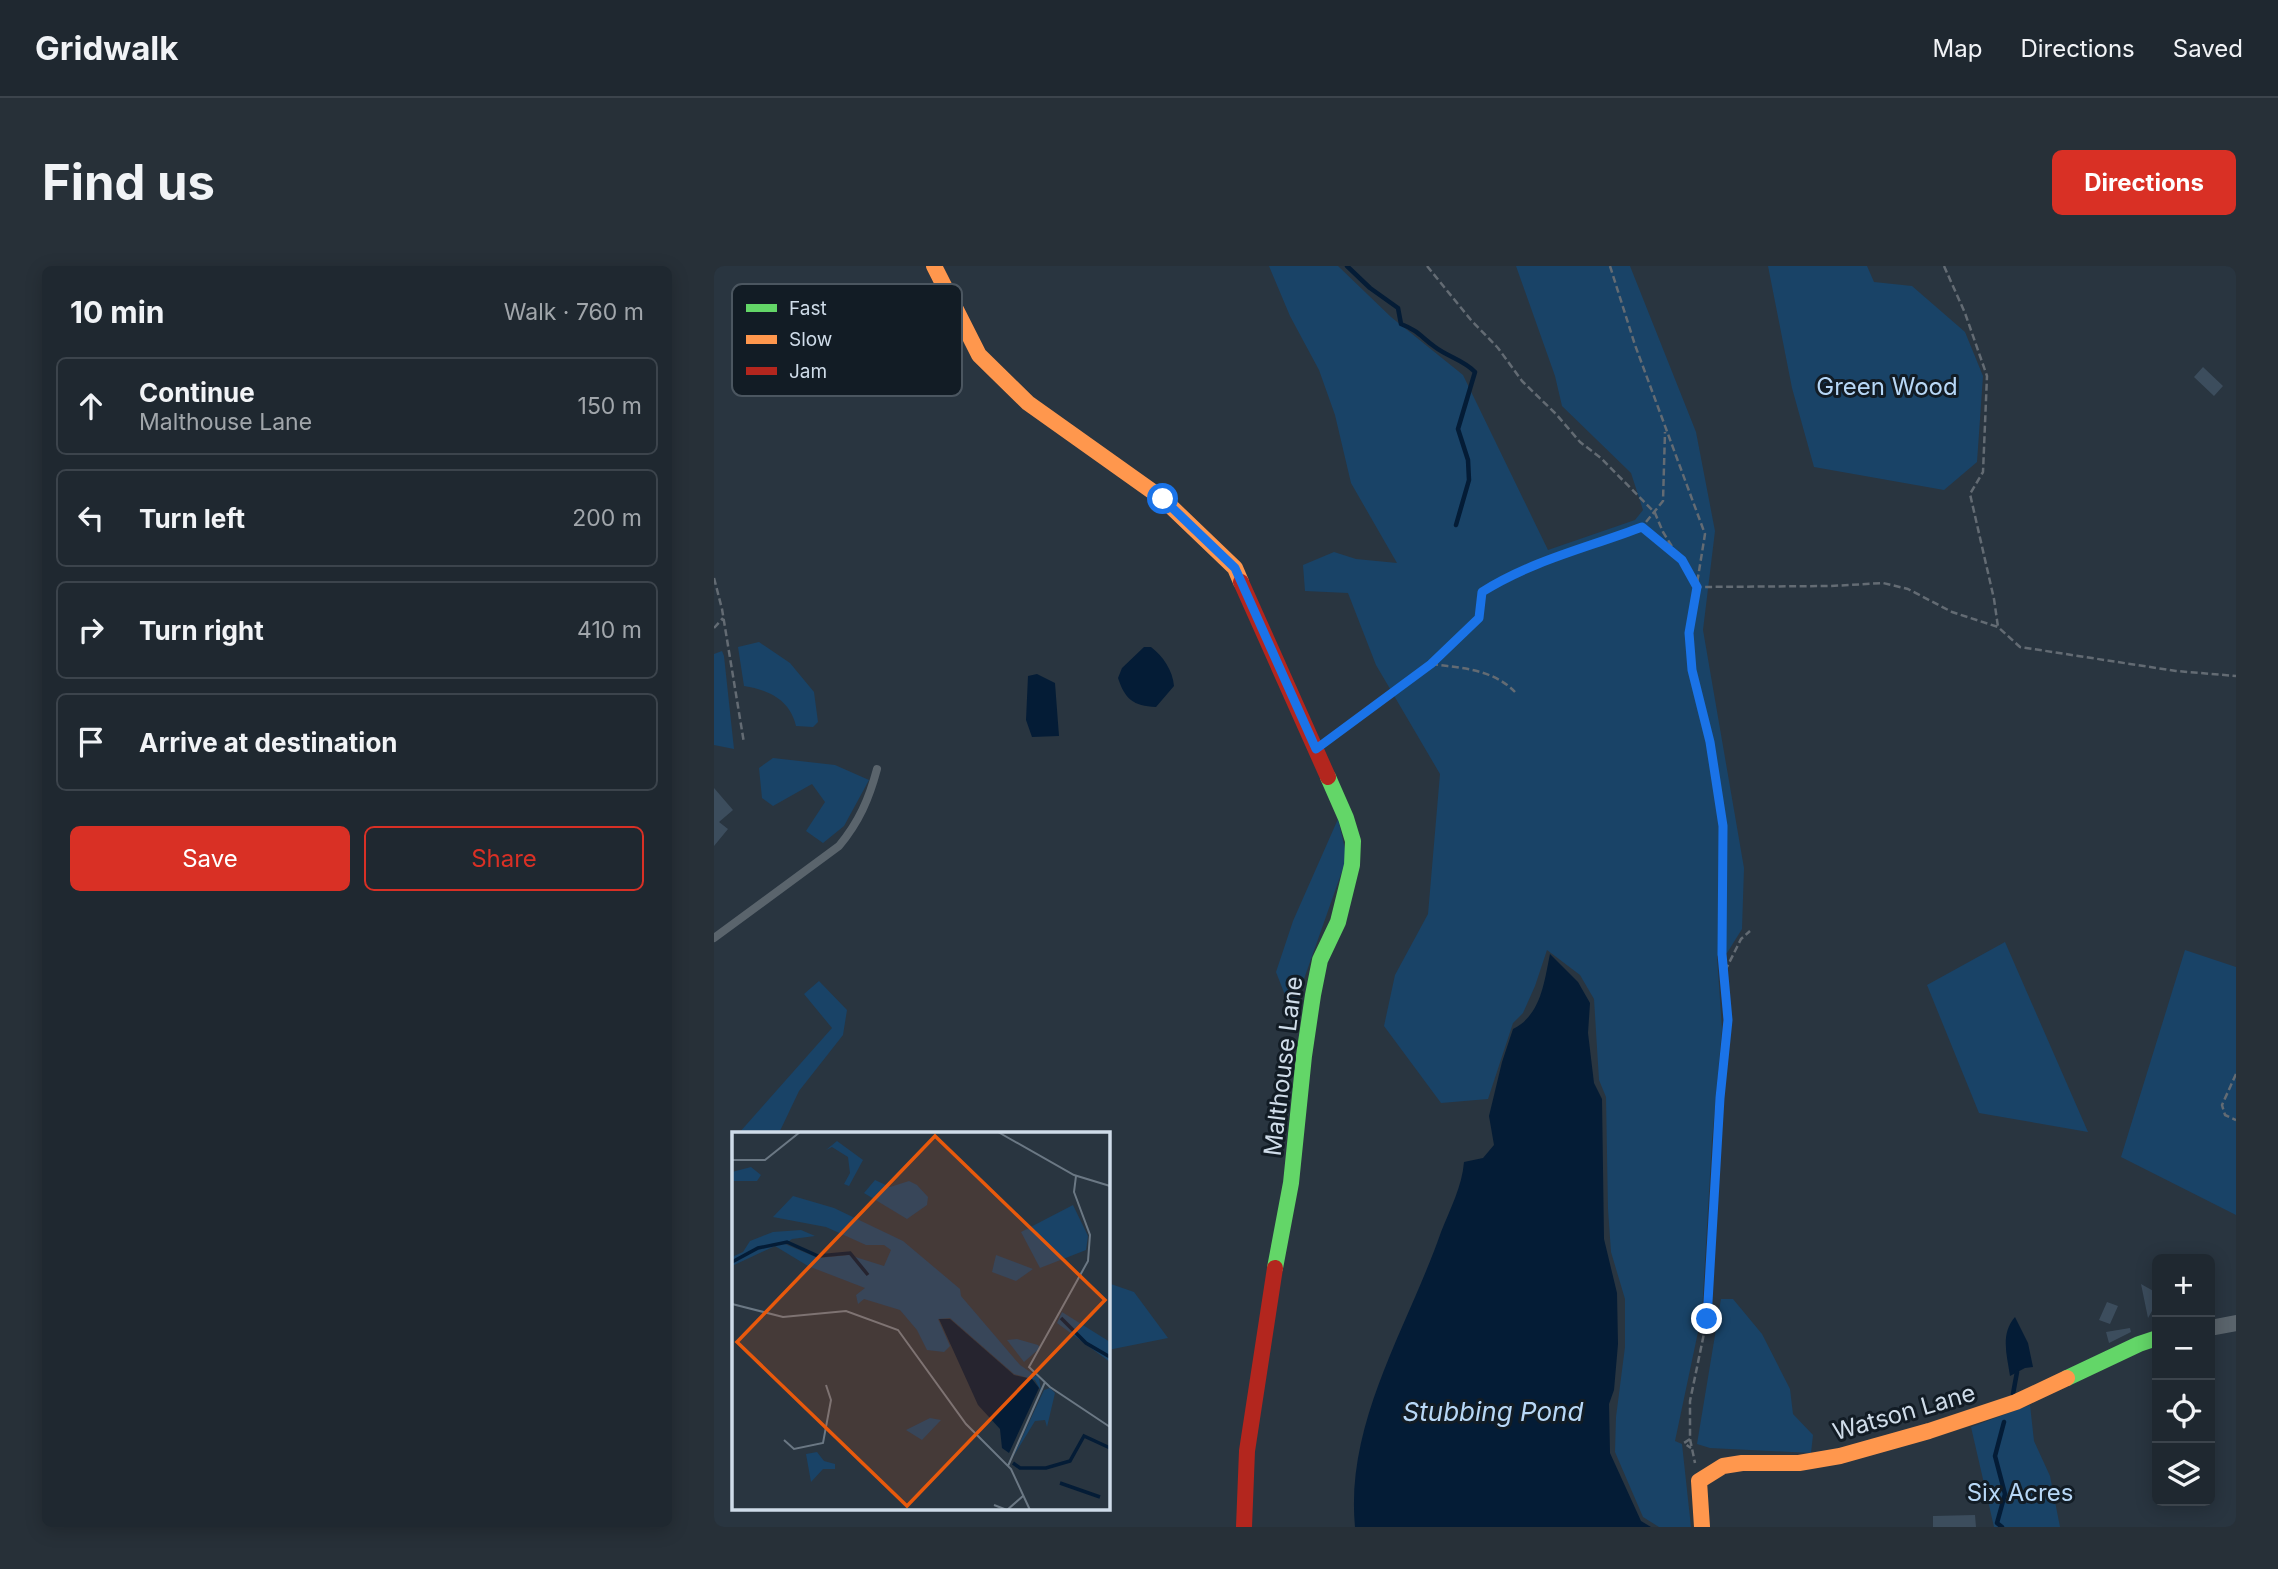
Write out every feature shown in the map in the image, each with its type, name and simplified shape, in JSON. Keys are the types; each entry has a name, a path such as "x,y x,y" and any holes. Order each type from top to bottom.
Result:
{"street":[{"name":"Malthouse Lane","path":"933,266 942,284"},
{"name":"Malthouse Lane","path":"962,322 979,355 1028,402 1163,499 1235,568 1316,749 1353,841 1352,865 1338,922 1320,960 1313,995 1291,1184 1247,1451 1244,1527"},
{"path":"2215,1327 2236,1323"},
{"name":"Watson Lane","path":"1702,1527 1699,1481 1723,1466 1742,1463 1799,1463 1840,1456 1929,1431 2016,1402 2152,1340"}],"lane":[{"path":"714,939 839,846 854,829 868,802 877,769"}],"path":[{"path":"1427,266 1498,348 1521,381 1655,513 1663,532 1697,587"},
{"path":"1610,266 1665,430 1687,481 1705,534 1689,633 1692,670 1710,742 1723,826 1722,954 1728,1020 1720,1098 1707,1319 1690,1401 1691,1448"},
{"path":"1944,266 1965,313 1987,376 1983,472 1970,494 1998,627"},
{"path":"1316,749 1431,664 1479,618 1482,592 1550,558 1642,527 1663,501 1665,430"},
{"path":"1642,527 1682,560"},
{"path":"714,578 744,743"},
{"path":"1697,587 1882,583 1908,589 1952,612 1998,627 2020,648 2176,671 2236,676"},
{"path":"714,628 723,618"},
{"path":"1431,664 1488,674 1504,681 1515,692"},
{"path":"1725,971 1741,939 1750,930"},
{"path":"2236,1074 2222,1105 2225,1115 2236,1120"}],"green space":[{"path":"1269,266 1338,266 1391,317 1463,375 1548,550 1635,520 1643,510 1631,473 1562,406 1555,376 1516,266 1630,266 1696,432 1715,531 1703,630 1744,868 1742,929 1727,953 1717,956 1722,1029 1712,1140 1702,1313 1675,1441 1682,1444 1691,1527 1659,1527 1643,1517 1615,1452 1616,1417 1625,1347 1625,1299 1611,1252 1606,1097 1599,1080 1594,999 1580,975 1547,950 1523,1013 1513,1023 1488,1099 1441,1103 1384,1026 1395,975 1428,914 1440,774 1376,665 1348,593 1305,591 1303,565 1334,552 1356,559 1397,563 1351,483 1335,415 1319,370 1290,316"},
{"name":"Green Wood","path":"1768,266 1867,266 1874,282 1912,286 1965,332 1983,376 1977,462 1944,490 1814,467 1792,388"},
{"path":"759,642 790,663 814,692 818,722 813,727 796,726 784,703 762,690 744,686 738,647"},
{"path":"722,651 734,749 714,745 714,654"},
{"path":"773,758 835,765 869,780 844,826 823,843 806,831 825,802 812,784 773,806 762,798 759,768"},
{"path":"1338,819 1347,857 1292,1013 1276,972 1293,921"},
{"path":"2005,942 2088,1132 1979,1113 1927,985"},
{"path":"2185,950 2236,967 2236,1215 2121,1157"},
{"path":"819,981 847,1010 843,1035 799,1091 779,1132 740,1132 832,1028 804,994"},
{"path":"1110,1284 1134,1292 1168,1338 1110,1350"},
{"path":"1721,1299 1733,1299 1762,1334 1790,1389 1793,1414 1813,1435 1811,1453 1710,1448 1697,1444"},
{"name":"Six Acres","path":"2030,1405 2034,1441 2050,1476 2060,1527 1994,1527 1971,1427"}],"water":[{"path":"1144,647 1151,647 1160,655 1173,680 1174,686 1156,707 1141,705 1131,700 1118,678 1122,668"},
{"path":"1037,674 1055,683 1059,736 1032,737 1026,720 1028,676"},
{"name":"Stubbing Pond","path":"1550,954 1578,982 1590,1003 1588,1033 1594,1083 1602,1099 1604,1239 1617,1293 1618,1344 1614,1390 1609,1404 1610,1453 1641,1521 1651,1527 1355,1527 1354,1488 1369,1413 1455,1198 1464,1162 1483,1158 1494,1145 1489,1116 1502,1062 1513,1029 1530,1015 1540,997"},
{"path":"2015,1317 2028,1343 2033,1367 2010,1376 2006,1338 2007,1330"}],"building":[{"path":"2203,367 2223,386 2214,396 2194,377"},
{"path":"714,788 733,810 719,822 728,829 714,846"},
{"path":"2141,1284 2152,1290 2152,1311 2148,1318"},
{"path":"2107,1302 2118,1306 2110,1324 2099,1320"},
{"path":"2130,1328 2131,1332 2109,1343 2106,1332"},
{"path":"1975,1515 1976,1527 1933,1527 1933,1516"}],"waterway":[{"path":"1347,266 1370,288 1398,308 1401,324 1475,372 1458,429 1468,460 1469,480 1456,525"},
{"path":"2013,1394 2017,1372"},
{"path":"2002,1527 1997,1523 2005,1494 1995,1456 2004,1422"}],"traffic: fast":[{"path":"1275,1268 1291,1183 1313,995 1320,960 1338,922 1352,865 1353,841 1328,777"},
{"path":"2067,1378 2152,1340"}],"traffic: slow":[{"path":"934,266 943,284"},
{"path":"962,321 979,355 1028,403 1163,499 1235,568 1241,582"},
{"path":"1702,1527 1699,1481 1723,1466 1742,1463 1799,1463 1840,1456 1929,1431 2016,1402 2067,1378"}],"traffic: jam":[{"path":"1241,582 1328,777"},
{"path":"1244,1527 1247,1451 1275,1268"}],"route":[{"path":"1163,499 1235,568 1316,749 1431,664 1479,618 1482,592 1496,584 1550,558 1642,527 1682,560 1697,587 1689,633 1692,670 1710,742 1723,826 1722,954 1728,1020 1720,1098 1707,1319"}]}
